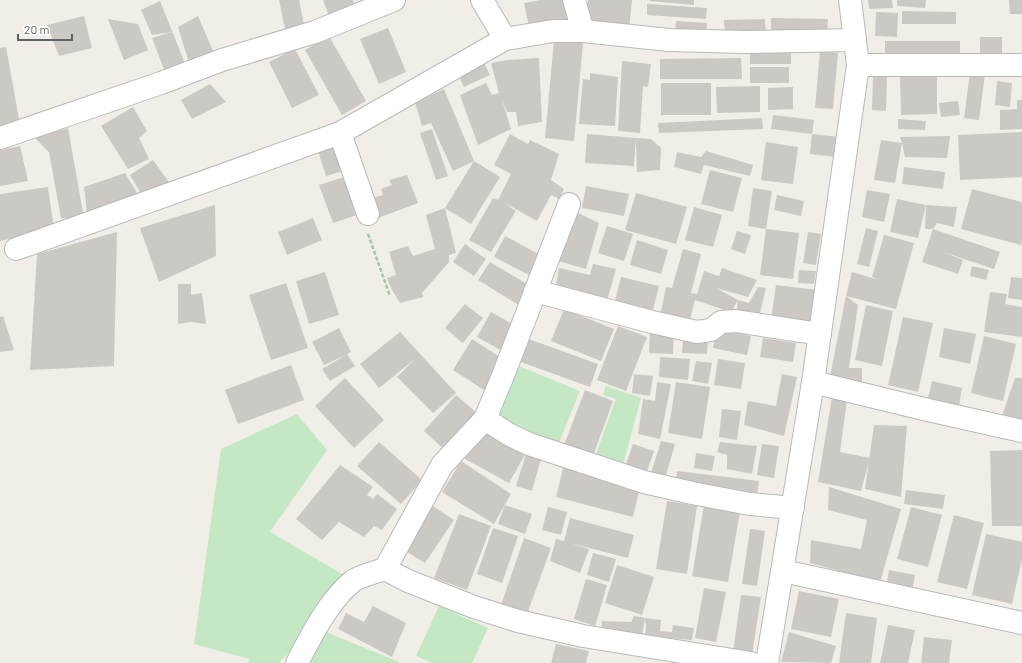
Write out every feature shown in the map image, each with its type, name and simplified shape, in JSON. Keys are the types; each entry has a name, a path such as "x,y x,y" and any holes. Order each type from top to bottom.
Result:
{"street":[{"path":"0,138 161,83 222,60 315,32 394,0"},
{"path":"482,0 505,39"},
{"path":"574,0 583,31"},
{"path":"767,663 813,382 858,65 850,0"},
{"path":"16,249 340,133 505,39 553,31 583,31 669,40 744,42 855,40"},
{"path":"858,65 1022,65"},
{"path":"340,133 368,214"},
{"path":"297,663 308,642 335,600 354,580 385,569 442,464 485,419 569,204"},
{"path":"535,291 652,322 697,332 711,330 721,322 736,321 820,334"},
{"path":"813,382 1022,431"},
{"path":"485,419 510,435 529,444 644,482 692,494 750,504 793,508"},
{"path":"385,569 408,581 474,607 518,621 583,636 751,663"},
{"path":"783,571 1022,623"}],"path":[{"path":"368,214 364,226 390,296"}],"green space":[{"path":"514,364 580,391 558,445 492,418"},
{"path":"606,386 641,398 623,465 596,454 616,399 603,395"},
{"path":"297,414 327,450 270,532 354,581 279,663 248,663 249,659 194,644 221,449"},
{"path":"439,606 488,628 472,663 432,663 416,656"},
{"path":"321,630 399,662 399,663 307,663"}],"building":[{"path":"279,0 299,0 305,30 286,34"},
{"path":"323,0 353,0 355,6 329,16"},
{"path":"540,0 570,0 574,21 530,31 524,3"},
{"path":"588,0 632,0 629,29 586,25"},
{"path":"694,0 694,5 650,1"},
{"path":"868,0 892,0 893,8 869,9"},
{"path":"897,0 926,0 925,8 897,6"},
{"path":"1009,0 1022,0 1022,14 1010,14"},
{"path":"160,1 184,61 165,72 152,38 172,32 152,35 141,10"},
{"path":"647,4 707,8 706,19 647,15"},
{"path":"902,11 956,12 956,24 902,24"},
{"path":"876,12 898,13 897,37 875,36"},
{"path":"84,16 92,48 59,56 47,25"},
{"path":"198,16 214,53 189,63 178,27"},
{"path":"771,18 828,19 827,36 771,35"},
{"path":"108,19 138,24 148,50 124,60"},
{"path":"765,19 766,35 725,36 724,20"},
{"path":"676,21 707,23 706,37 675,35"},
{"path":"388,28 406,72 379,84 360,39"},
{"path":"329,36 366,101 342,115 305,50"},
{"path":"980,37 1002,37 1002,60 980,60"},
{"path":"554,40 583,43 574,141 545,138"},
{"path":"885,41 960,41 960,59 885,60"},
{"path":"6,47 19,119 0,127 0,48"},
{"path":"295,49 319,95 292,108 269,62"},
{"path":"791,49 791,64 750,64 750,50"},
{"path":"820,51 838,53 833,109 815,108"},
{"path":"539,58 542,122 518,126 516,112 507,112 502,100 511,129 478,145 460,95 486,83 492,95 499,93 491,63 507,60"},
{"path":"741,58 742,79 660,79 660,59"},
{"path":"622,61 651,64 648,87 643,86 640,133 618,131"},
{"path":"484,63 490,75 464,87 458,74"},
{"path":"750,67 789,67 789,83 750,83"},
{"path":"970,72 985,74 979,120 964,118"},
{"path":"590,73 618,77 615,126 579,124 583,79 590,80"},
{"path":"937,75 937,114 901,115 900,76"},
{"path":"873,76 887,76 886,111 872,110"},
{"path":"997,81 1012,83 1010,107 995,105"},
{"path":"661,83 711,83 711,115 661,115"},
{"path":"210,84 226,102 192,119 181,100"},
{"path":"760,86 760,112 717,113 716,87"},
{"path":"793,87 793,109 768,110 768,88"},
{"path":"444,89 474,161 453,171 431,123 422,126 415,102"},
{"path":"1017,100 1022,100 1022,129 1000,130 1000,110 1017,109"},
{"path":"958,101 960,115 941,117 939,103"},
{"path":"133,107 147,131 139,138 149,159 128,169 101,126"},
{"path":"773,115 814,120 812,134 771,129"},
{"path":"762,118 763,129 659,133 658,123"},
{"path":"898,119 926,121 925,130 898,129"},
{"path":"68,128 84,218 61,218 49,152 34,137"},
{"path":"432,129 448,176 436,180 420,133"},
{"path":"1022,132 1022,177 960,180 958,135"},
{"path":"510,134 528,144 530,140 559,154 551,180 564,189 559,199 551,195 537,221 503,202 516,211 491,252 469,240 493,198 498,200 511,174 494,165"},
{"path":"587,134 636,138 634,166 585,163"},
{"path":"812,134 839,137 836,157 810,154"},
{"path":"950,136 947,158 905,157 900,137"},
{"path":"636,138 651,139 661,148 660,170 637,172"},
{"path":"881,140 902,143 895,183 874,180"},
{"path":"766,142 798,147 793,184 761,180"},
{"path":"338,145 346,170 326,176 318,151"},
{"path":"20,146 28,181 0,186 0,150"},
{"path":"706,151 753,165 750,176 704,165 701,174 674,167 677,152 701,157"},
{"path":"153,160 171,185 144,199 130,175"},
{"path":"474,161 500,177 471,224 445,208"},
{"path":"904,167 945,172 943,189 902,184"},
{"path":"710,170 742,178 733,212 701,204"},
{"path":"125,173 139,196 87,213 84,187"},
{"path":"407,175 418,203 378,218 372,198 383,195 381,189 392,185 389,180"},
{"path":"344,177 357,215 333,223 319,185"},
{"path":"586,186 629,194 624,216 582,208"},
{"path":"48,187 54,229 0,241 0,194"},
{"path":"753,188 772,191 766,229 748,226"},
{"path":"972,189 1022,202 1021,245 961,229"},
{"path":"867,190 890,194 884,222 862,217"},
{"path":"636,193 687,207 676,244 625,230"},
{"path":"777,195 804,201 801,216 774,210"},
{"path":"897,199 926,205 918,238 890,232"},
{"path":"215,205 216,256 159,282 140,228"},
{"path":"926,205 957,207 954,227 937,223 933,229 925,229"},
{"path":"694,207 722,215 713,247 685,240"},
{"path":"445,208 456,253 449,255 449,262 422,293 423,297 400,303 387,278 396,275 389,252 408,246 413,256 435,249 426,215"},
{"path":"578,213 599,223 586,269 558,261 566,221 574,224"},
{"path":"313,218 322,240 287,255 278,232"},
{"path":"607,226 633,234 624,261 598,253"},
{"path":"866,228 878,231 869,267 857,264"},
{"path":"766,229 799,233 793,279 760,275"},
{"path":"933,229 1000,252 994,269 943,252 963,260 958,274 922,262"},
{"path":"737,231 751,235 745,254 731,249"},
{"path":"117,232 114,366 30,370 37,254"},
{"path":"808,232 821,234 816,265 803,263"},
{"path":"884,235 914,243 896,309 846,296 852,272 879,280 872,277"},
{"path":"505,236 544,257 533,277 494,257"},
{"path":"637,240 668,250 661,274 630,265"},
{"path":"465,244 486,259 474,276 453,262"},
{"path":"683,249 701,254 691,293 697,294 704,271 719,276 722,268 757,280 748,297 716,288 738,300 731,312 695,300 689,323 660,317 666,287 672,288"},
{"path":"490,262 534,288 522,307 478,280"},
{"path":"593,264 616,269 607,301 555,289 559,268 590,275"},
{"path":"972,266 989,270 986,280 970,276"},
{"path":"799,270 816,271 814,284 798,283"},
{"path":"325,272 339,315 309,324 296,281"},
{"path":"621,277 659,286 652,314 614,305"},
{"path":"1011,277 1022,278 1022,300 1008,298"},
{"path":"286,283 308,348 271,360 249,295"},
{"path":"178,284 191,284 191,295 202,293 206,324 190,322 178,324"},
{"path":"776,285 817,290 812,325 771,319"},
{"path":"758,287 766,288 759,317 736,316 738,300 749,303"},
{"path":"990,292 1007,294 1005,304 1022,307 1022,337 984,332"},
{"path":"846,296 858,305 849,368 862,368 862,382 830,376"},
{"path":"465,304 483,318 463,343 445,328"},
{"path":"866,305 893,311 882,366 855,360"},
{"path":"564,309 614,329 601,361 551,341"},
{"path":"491,312 516,326 502,351 477,337"},
{"path":"3,316 14,350 0,352 0,317"},
{"path":"903,317 933,323 918,392 888,385"},
{"path":"618,326 647,337 626,391 597,380"},
{"path":"339,328 351,352 347,354 355,366 330,381 322,369 346,355 324,365 312,342"},
{"path":"717,328 751,336 747,355 713,348"},
{"path":"944,328 976,334 970,364 939,357"},
{"path":"650,331 674,332 673,354 649,353"},
{"path":"400,332 456,393 433,413 397,377 415,359 379,388 360,364"},
{"path":"984,336 1016,344 1003,401 971,393"},
{"path":"526,338 598,364 590,387 518,361"},
{"path":"683,338 708,340 707,354 682,353"},
{"path":"763,338 796,343 793,362 760,357"},
{"path":"472,339 503,359 484,390 453,370"},
{"path":"660,357 690,359 688,380 659,377"},
{"path":"718,359 745,363 741,389 714,385"},
{"path":"696,361 712,363 708,384 692,381"},
{"path":"291,365 304,400 238,424 225,390"},
{"path":"634,374 653,376 650,396 632,393"},
{"path":"782,374 797,377 784,436 744,425 748,401 776,406"},
{"path":"345,378 384,420 354,448 315,406"},
{"path":"1015,378 1022,378 1022,423 1001,419"},
{"path":"932,381 962,388 959,406 928,398"},
{"path":"657,382 671,384 660,439 638,434 643,399 655,401"},
{"path":"676,382 710,387 702,439 668,433"},
{"path":"585,390 613,401 593,456 564,445"},
{"path":"456,395 478,414 446,451 424,431"},
{"path":"832,397 847,400 840,452 870,458 861,491 818,482"},
{"path":"722,409 741,411 737,440 719,437"},
{"path":"874,425 907,426 901,497 865,489"},
{"path":"482,429 526,453 509,483 465,459"},
{"path":"661,441 675,444 664,482 650,477"},
{"path":"379,442 422,480 401,504 357,466"},
{"path":"720,442 757,446 752,474 727,469 727,455 717,452"},
{"path":"633,444 654,451 645,477 624,470"},
{"path":"762,444 779,446 774,478 757,475"},
{"path":"1022,450 1022,526 992,526 990,451"},
{"path":"527,451 542,455 532,491 516,486"},
{"path":"696,453 715,456 712,471 694,468"},
{"path":"461,461 511,494 494,524 442,492"},
{"path":"340,465 373,487 367,495 373,499 377,494 397,509 382,530 374,526 364,537 339,522 322,540 296,519"},
{"path":"563,468 640,488 633,517 556,497"},
{"path":"677,471 759,481 757,495 675,484"},
{"path":"829,487 901,509 880,582 810,563 811,540 861,549 867,520 828,510"},
{"path":"906,490 945,495 943,509 904,504"},
{"path":"667,501 697,506 687,574 656,569"},
{"path":"430,504 454,520 425,563 401,548"},
{"path":"505,505 532,514 525,534 498,524"},
{"path":"704,505 740,511 728,582 692,576"},
{"path":"548,507 567,512 561,535 542,530"},
{"path":"911,507 942,515 928,567 897,559"},
{"path":"459,514 491,526 467,590 434,578"},
{"path":"954,515 984,523 967,589 937,582"},
{"path":"570,518 634,535 628,558 570,543 589,549 580,573 550,561 556,539 564,541"},
{"path":"493,528 518,536 502,583 477,574"},
{"path":"750,529 765,531 757,586 742,584"},
{"path":"986,534 1022,542 1022,559 1012,604 972,595"},
{"path":"524,538 551,548 526,617 500,608"},
{"path":"593,553 616,559 609,582 587,575"},
{"path":"617,565 654,577 642,615 605,603"},
{"path":"889,570 915,575 913,587 887,582"},
{"path":"586,579 607,585 595,626 574,619"},
{"path":"704,588 726,592 716,642 695,638"},
{"path":"799,591 839,599 831,637 791,629"},
{"path":"741,595 761,597 752,655 733,652"},
{"path":"373,606 406,623 392,657 338,629 346,613 364,622"},
{"path":"846,613 877,618 871,663 839,663"},
{"path":"634,616 645,618 642,635 601,631 602,621 631,622"},
{"path":"645,618 661,620 660,631 672,632 673,625 694,628 692,640 645,636"},
{"path":"888,625 915,630 908,663 880,663"},
{"path":"789,632 836,646 831,663 781,662"},
{"path":"924,637 952,640 949,663 921,663"},
{"path":"556,644 589,651 586,663 551,663"}]}
